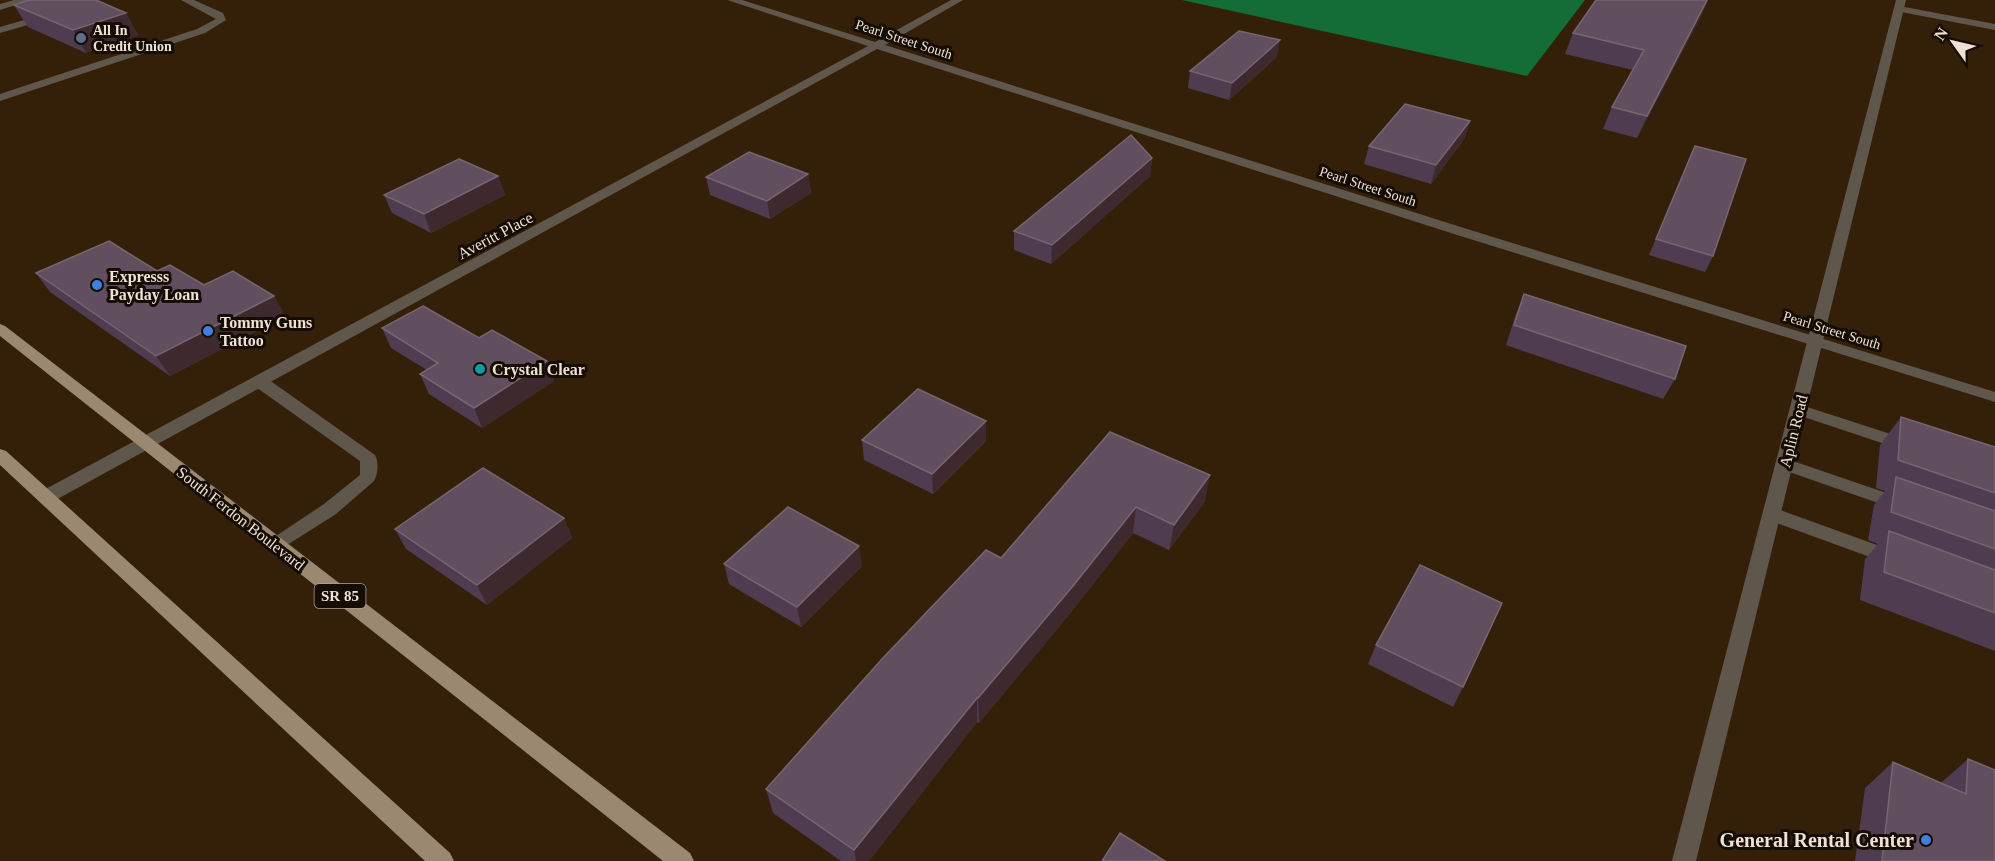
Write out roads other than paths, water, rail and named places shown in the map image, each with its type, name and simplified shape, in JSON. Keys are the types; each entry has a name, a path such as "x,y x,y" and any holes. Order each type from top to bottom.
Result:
{"main road":[{"name":"South Ferdon Boulevard","path":"0,329 682,861"},
{"path":"0,454 442,861"}],"street":[{"path":"0,7 25,0"},
{"path":"0,98 201,31 221,20 220,15 186,0"},
{"name":"Pearl Street South","path":"732,0 1459,231 1995,396"},
{"name":"Averitt Place","path":"46,497 958,0"},
{"path":"1900,4 1995,27"},
{"name":"Aplin Road","path":"1684,861 1900,4"},
{"path":"0,30 56,14"},
{"path":"260,381 369,459 368,477 330,509 276,545"},
{"path":"1798,409 1918,449"},
{"path":"1784,464 1917,511"},
{"path":"1772,514 1906,563"}],"place":[{"name":"All In Credit Union","path":"81,38"},
{"name":"Expresss Payday Loan","path":"97,285"},
{"name":"Tommy Guns Tattoo","path":"208,331"},
{"name":"Crystal Clear","path":"480,369"},
{"name":"General Rental Center","path":"1926,840"}]}
